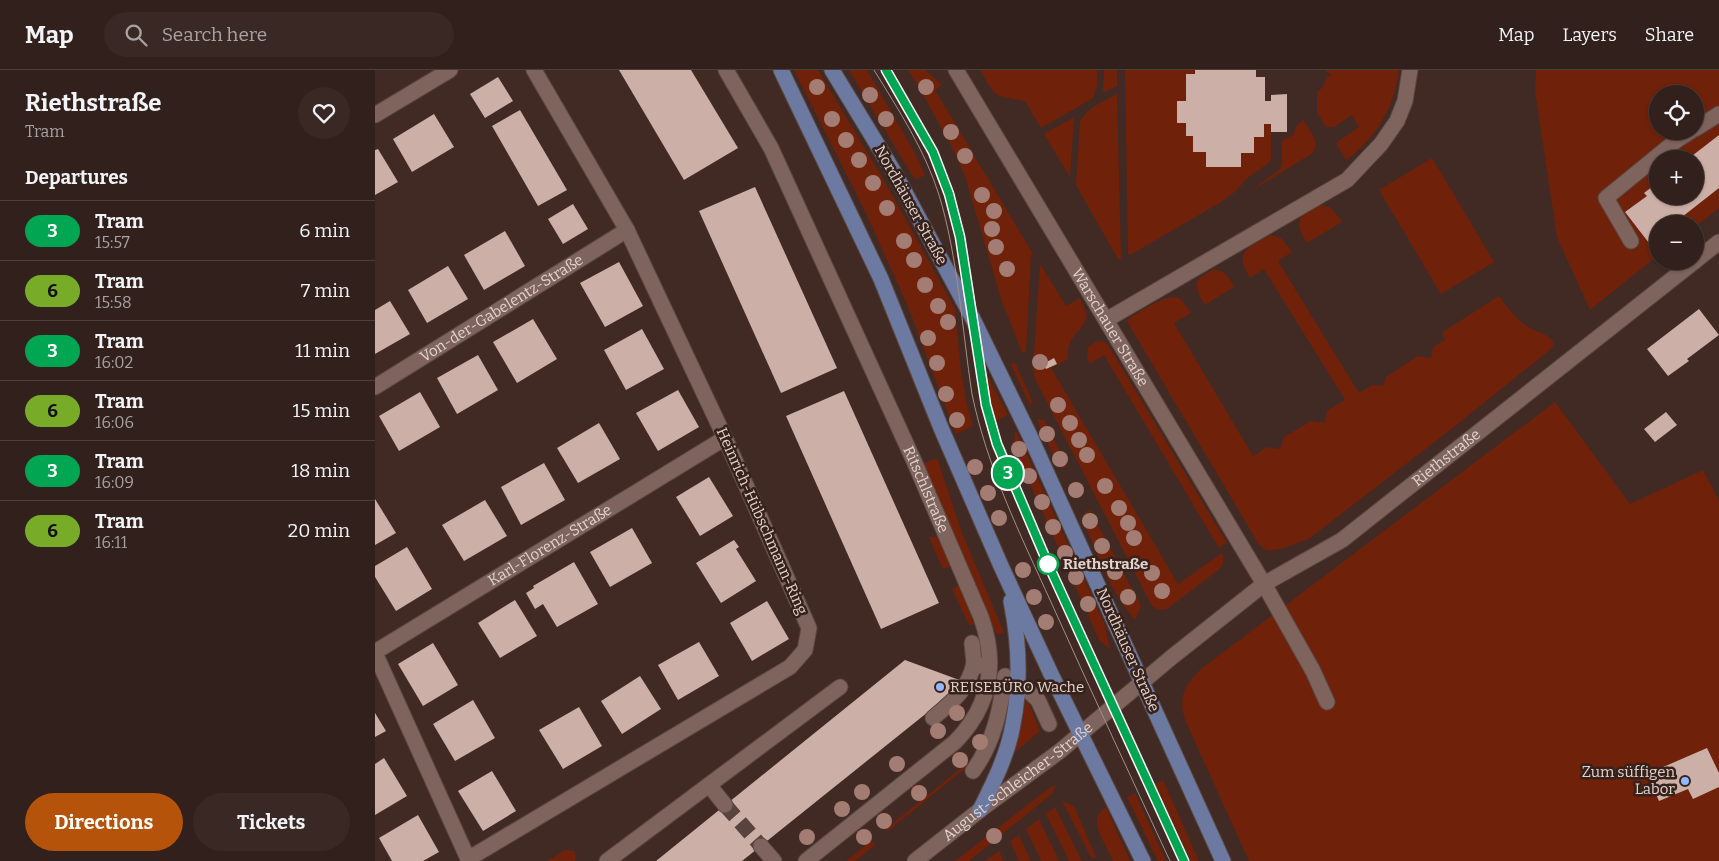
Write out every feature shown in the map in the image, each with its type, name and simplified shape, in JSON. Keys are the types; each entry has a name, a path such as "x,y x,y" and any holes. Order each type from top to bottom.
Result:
{"main road":[{"path":"781,70 881,279 941,428 1001,566 1143,861"},
{"name":"Nordhäuser Straße","path":"832,70 894,172 972,317 1022,419 1223,861"},
{"path":"980,810 997,776 1008,743 1013,724 1018,684 1016,626 1011,598 1001,566"}],"street":[{"path":"375,115 450,70"},
{"name":"Heinrich-Hübschmann-Ring","path":"375,652 469,860 790,667 805,650 809,628 725,438 627,230 534,70"},
{"name":"Ritschlstraße","path":"727,70 771,148 910,452 981,617 987,634 990,654 990,670 982,704 965,731 955,742 806,861"},
{"name":"Warschauer Straße","path":"956,70 1264,584 1313,670 1327,702"},
{"path":"1106,320 1347,180 1381,144 1397,121 1405,101 1410,70"},
{"path":"1704,123 1719,114"},
{"path":"1631,241 1606,198 1677,140"},
{"name":"Von-der-Gabelentz-Straße","path":"375,387 627,230"},
{"name":"Riethstraße","path":"1704,254 1719,242"},
{"name":"Riethstraße","path":"1142,682 1264,584 1343,540 1684,270"},
{"name":"Karl-Florenz-Straße","path":"375,652 725,438"},
{"path":"933,718 962,692 968,682 977,664 972,643"},
{"path":"973,771 984,756 999,717 1005,677"},
{"name":"August-Schleicher-Straße","path":"915,861 1060,751 1142,682"},
{"path":"607,861 840,688"},
{"path":"1037,695 1049,724"},
{"path":"709,785 725,805"},
{"path":"761,846 774,861"}],"shaded area":[{"path":"794,70 818,70 889,189 955,309 961,372 973,426 956,434 907,304 864,209"},
{"path":"849,70 867,70 916,155 925,175 915,180"},
{"path":"908,70 925,70 942,85 935,90 1033,254 1031,255 1026,352 1022,352 1002,302 965,176 952,147"},
{"path":"980,70 1097,70 1097,86 1093,98 1041,128 1025,101 997,94 993,91"},
{"path":"1104,70 1117,70 1117,86 1105,92 1103,91"},
{"path":"1125,70 1195,70 1195,74 1186,74 1186,101 1177,101 1186,123 1186,135 1193,136 1193,152 1206,152 1206,167 1241,167 1241,153 1254,153 1254,137 1264,137 1264,124 1271,124 1271,159 1269,163 1246,179 1237,190 1221,202 1132,254 1128,254"},
{"path":"1325,70 1399,70 1393,96 1382,121 1357,152 1346,160 1336,143 1359,127 1352,115 1334,127 1326,127 1317,112 1317,92 1323,87 1327,77 1331,75"},
{"path":"1536,70 1719,70 1719,208 1704,220 1704,215 1649,215 1649,262 1590,310 1557,237 1535,91"},
{"path":"1117,94 1121,259 1118,259 1076,185 1080,121 1092,108"},
{"path":"1074,117 1070,177 1044,134"},
{"path":"1303,120 1315,140 1313,153 1251,191 1280,169 1282,164 1282,141 1294,134 1295,128"},
{"path":"1432,158 1494,262 1441,294 1379,190"},
{"path":"1322,205 1331,208 1342,222 1307,243 1300,230 1300,219 1307,211"},
{"path":"1272,235 1282,239 1292,252 1278,261 1359,393 1372,385 1383,386 1386,377 1418,356 1431,358 1433,347 1445,340 1442,335 1444,331 1499,296 1509,309 1528,327 1547,336 1554,344 1551,349 1450,430 1310,538 1287,547 1269,550 1264,549 1258,543 1128,323 1128,320 1145,308 1167,298 1178,298 1184,302 1191,313 1174,323 1253,456 1267,447 1280,449 1284,437 1311,421 1325,423 1327,411 1345,400 1264,269 1250,278 1243,264 1243,256 1249,248"},
{"path":"1040,264 1066,306 1080,298 1087,315 1082,327 1069,344 1068,359 1051,368 1178,584 1222,553 1223,561 1219,569 1167,609 1159,610 1152,606 1035,379 1033,369"},
{"path":"1212,270 1223,272 1234,287 1205,305 1198,293 1196,283 1201,277"},
{"path":"1103,341 1108,345 1227,543 1219,548 1104,355 1090,364 1087,357 1088,347 1095,342"},
{"path":"1015,362 1033,403 1030,405 1011,365"},
{"path":"983,367 1008,415 995,421"},
{"path":"1555,402 1630,504 1703,470 1719,501 1719,861 1249,861 1185,720 1182,705 1184,692 1190,681 1201,669"},
{"path":"1037,420 1044,420 1067,466 1063,468 1056,461"},
{"path":"1015,429 1105,625 1110,649 1099,640 1014,447"},
{"path":"937,458 962,533 1004,633 997,635 923,464"},
{"path":"1090,510 1141,606 1135,620 1112,586 1084,523 1085,512"},
{"path":"929,537 937,537 951,566 943,569"},
{"path":"959,585 974,624 969,625 952,589"},
{"path":"1026,697 1040,731 1015,752 1014,750 1022,723"},
{"path":"957,751 969,765 888,831 877,816 882,812 892,824 920,801 910,789 917,784 927,796 961,768 952,756"},
{"path":"1163,780 1199,861 1191,861 1155,784"},
{"path":"1055,785 1053,793 969,861 955,861 1048,789"},
{"path":"1135,793 1166,861 1158,861 1127,797"},
{"path":"1062,801 1074,806 1096,857 1092,859"},
{"path":"1055,807 1082,861 1069,861 1046,814"},
{"path":"1106,807 1130,861 1113,861 1101,835 1097,825 1097,818"},
{"path":"1039,819 1059,861 1041,861 1026,829"},
{"path":"861,828 875,845 855,861 846,861 866,845 856,833"},
{"path":"1019,835 1031,861 1019,861 1010,841"},
{"path":"565,850 574,851 575,861 547,861"},
{"path":"999,851 1004,861 985,861"}],"building":[{"path":"619,70 691,70 738,148 684,180"},
{"path":"1195,70 1256,70 1256,77 1265,77 1265,101 1271,101 1271,95 1287,94 1287,132 1271,132 1271,124 1264,124 1264,137 1254,137 1254,153 1241,153 1241,167 1206,167 1206,152 1193,152 1193,136 1186,136 1186,123 1177,123 1177,101 1186,101 1186,74 1195,74"},
{"path":"498,77 513,101 485,118 470,94"},
{"path":"520,110 567,190 538,206 492,126"},
{"path":"434,114 454,147 412,172 393,139"},
{"path":"1719,135 1719,188 1704,200 1704,150 1700,150"},
{"path":"378,149 398,182 375,195 375,150"},
{"path":"755,187 837,368 781,393 699,211"},
{"path":"1649,189 1649,205 1697,205 1684,215 1649,215 1649,243 1625,212 1647,196 1644,193"},
{"path":"573,204 588,229 563,244 548,219"},
{"path":"505,231 525,266 484,290 464,255"},
{"path":"619,262 643,306 605,327 580,283"},
{"path":"448,266 468,299 427,323 408,290"},
{"path":"390,301 410,334 375,354 375,310"},
{"path":"1699,309 1719,335 1668,376 1647,349"},
{"path":"533,319 557,359 517,383 493,342"},
{"path":"642,329 664,369 626,390 604,350"},
{"path":"478,355 498,390 457,414 437,378"},
{"path":"1054,358 1057,364 1046,369 1043,364"},
{"path":"678,390 699,427 658,451 636,413"},
{"path":"844,391 939,603 881,629 786,416"},
{"path":"420,392 440,427 399,451 379,416"},
{"path":"1666,412 1677,425 1655,442 1644,429"},
{"path":"599,423 620,459 578,483 557,448"},
{"path":"544,463 565,500 521,525 501,487"},
{"path":"709,477 733,516 700,536 676,497"},
{"path":"375,499 396,533 375,545"},
{"path":"485,500 507,536 464,561 442,525"},
{"path":"632,528 652,563 610,587 590,552"},
{"path":"734,540 739,547 736,549 756,581 721,603 696,563"},
{"path":"407,547 432,589 396,611 375,577 375,566"},
{"path":"574,562 598,604 557,627 543,604 535,609 526,593 534,588 533,586"},
{"path":"515,600 537,636 500,658 478,623"},
{"path":"767,601 789,639 752,661 730,623"},
{"path":"699,642 719,676 678,700 658,665"},
{"path":"433,643 458,685 423,706 398,664"},
{"path":"905,660 962,681 928,712 742,861 656,861"},
{"path":"640,676 661,709 622,734 601,701"},
{"path":"473,700 495,738 455,761 433,724"},
{"path":"579,707 602,746 563,769 539,730"},
{"path":"375,713 386,731 375,737"},
{"name":"Zum süffigen Labor","path":"1707,748 1719,773 1719,787 1693,799 1688,789 1659,801 1647,774"},
{"path":"384,758 407,796 375,815 375,764"},
{"path":"492,771 516,811 483,831 458,791"},
{"path":"418,815 439,852 423,861 392,861 379,838"}],"tunnel":[{"path":"725,805 761,846"}],"tram line":[{"path":"874,70 919,146 939,195 951,243 972,394 978,421 995,474 1095,700 1170,861"},
{"path":"886,70 933,152 950,194 960,237 986,405 996,444 1048,564 1185,861"},
{"name":"3","path":"886,70 921,128 942,172 949,194 960,237 982,381 992,431 1011,480 1048,564 1184,861"}],"place":[{"name":"Riethstraße","path":"1048,564"},
{"name":"REISEBÜRO Wache","path":"940,687"},
{"name":"Zum süffigen Labor","path":"1685,781"}]}
